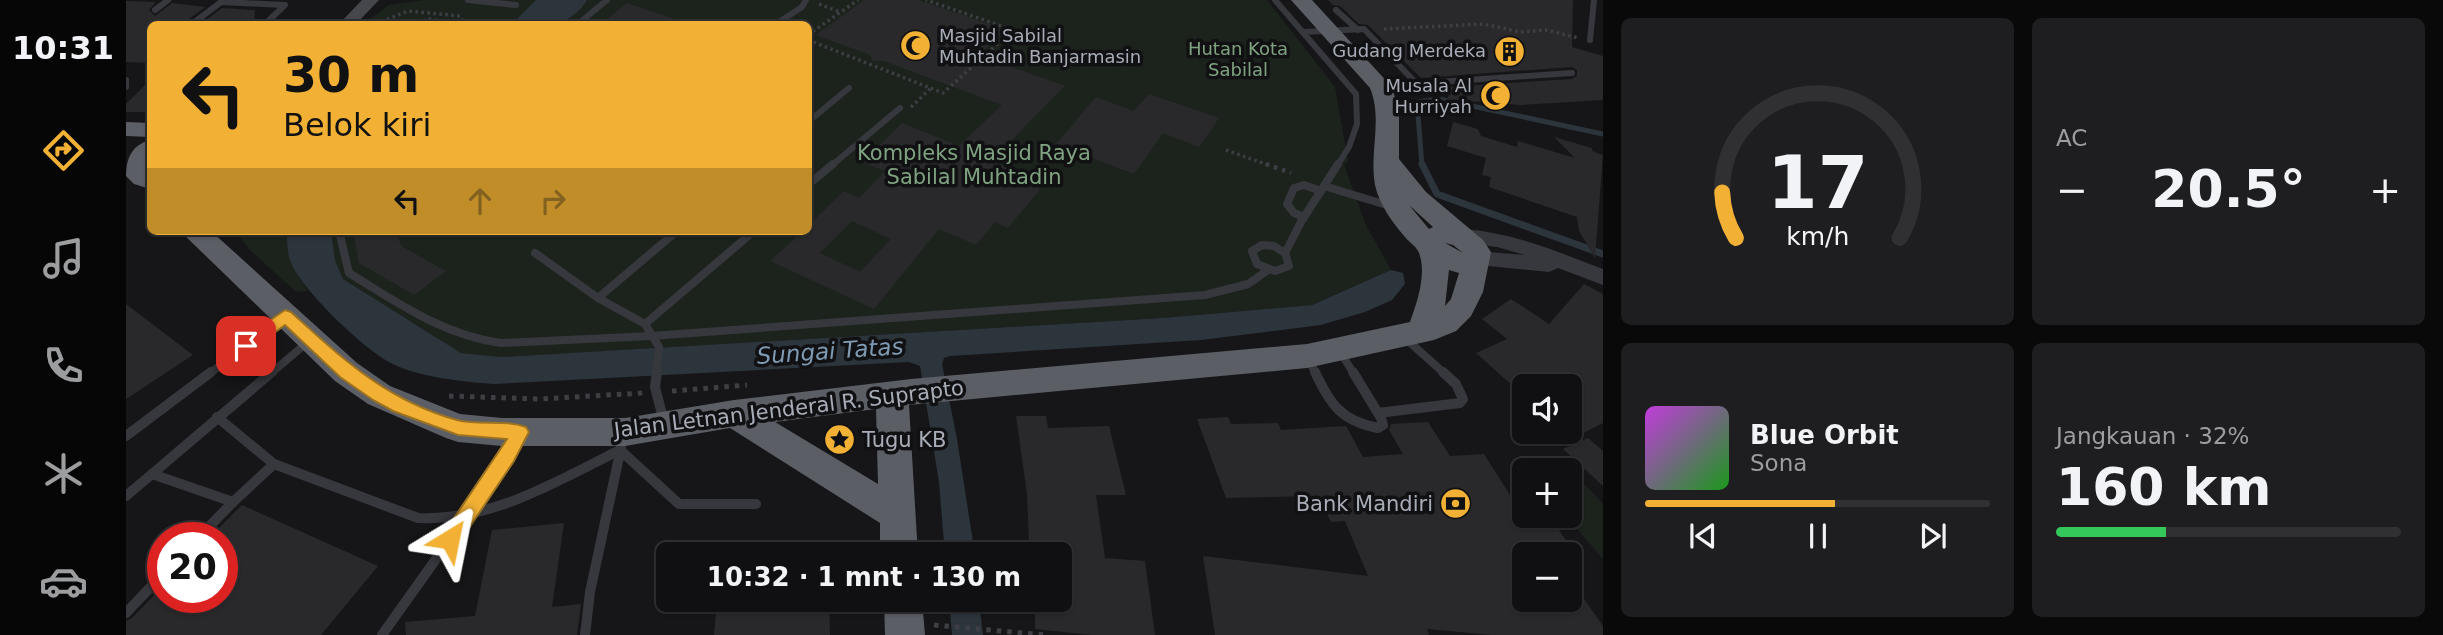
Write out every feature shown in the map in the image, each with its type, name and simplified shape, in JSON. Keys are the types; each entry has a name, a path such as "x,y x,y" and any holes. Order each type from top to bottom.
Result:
{"highway":[{"path":"1301,0 1333,20 1394,85 1389,105 1387,180 1398,209 1411,229 1432,247"},
{"path":"126,129 147,130"},
{"path":"140,177 141,156 147,151"},
{"path":"1388,159 1417,198 1468,248"},
{"path":"1411,333 1435,288 1430,243 1434,236 1445,233 1468,248"},
{"name":"Jalan Letnan Jenderal R. Suprapto","path":"206,238 346,372 379,396 458,428 623,441 665,428 734,414 950,389 1307,356 1434,329 1457,314 1471,289 1468,248"},
{"path":"898,542 896,514 901,394"},
{"path":"734,414 896,514"},
{"path":"904,612 905,635"}],"main road":[{"path":"350,21 371,0"}],"street":[{"path":"1468,248 1580,268 1603,277"}],"lane":[{"path":"155,10 168,0"},
{"path":"468,0 516,5"},
{"path":"582,21 607,0"},
{"path":"781,21 802,7 806,0"},
{"path":"1275,0 1356,94 1356,131 1285,253"},
{"path":"196,21 222,1 288,3"},
{"path":"1590,40 1594,1 1603,5"},
{"path":"267,21 288,3"},
{"path":"1303,32 1333,20 1361,29 1415,82"},
{"path":"1333,20 1361,29"},
{"path":"1394,85 1572,73"},
{"path":"126,80 126,87"},
{"path":"812,119 849,88"},
{"path":"812,182 903,110"},
{"path":"1304,217 1294,213 1287,204 1294,188 1304,185 1398,209"},
{"path":"340,235 349,273 432,323 479,342 501,344 651,336 1205,295 1248,284 1268,270 1286,269 1290,261 1285,253 1268,245 1254,248 1253,260 1268,270"},
{"path":"597,298 672,235"},
{"path":"645,324 749,235"},
{"path":"535,253 597,298 645,324 659,347 655,378 665,428"},
{"path":"126,436 285,316"},
{"path":"1378,413 1460,403 1463,399 1457,384 1411,333"},
{"path":"126,496 311,340"},
{"path":"1307,356 1333,407 1342,417 1378,428 1383,425 1378,413 1339,349"},
{"path":"217,417 274,464 418,517 434,520 486,513 623,441"},
{"path":"382,635 508,456 520,432"},
{"path":"623,441 678,504 756,504"},
{"path":"585,635 590,592 623,441"},
{"path":"214,522 274,464"},
{"path":"152,474 233,502"},
{"path":"126,612 147,590"}],"path":[{"path":"812,35 858,0"},
{"path":"812,40 943,93 1013,30 926,0"},
{"path":"945,6 953,0"},
{"path":"818,4 841,12"},
{"path":"440,14 445,8"},
{"path":"382,21 408,11 460,16 462,21"},
{"path":"395,15 402,21"},
{"path":"420,21 438,21"},
{"path":"1361,29 1484,24 1520,32 1546,30 1590,40"},
{"path":"903,110 931,88"},
{"path":"1226,150 1323,188"},
{"path":"445,396 540,399 751,385"},
{"path":"946,627 1045,635"}],"green space":[{"name":"Kompleks Masjid Raya Sabilal Muhtadin","path":"423,0 1267,0 1335,87 1348,161 1344,165 1366,225 1391,270 1312,305 1162,318 542,355 502,357 461,353 343,279 335,260 332,235 812,235 812,21 367,21 389,5"},
{"path":"238,235 287,235 290,262 308,291 296,292 249,249"},
{"path":"1582,481 1603,504 1603,559 1576,528 1582,528"}],"water":[{"path":"536,0 587,0 572,16 563,21 515,21"},
{"name":"Sungai Tatas","path":"287,235 332,235 335,260 343,279 461,353 502,357 1162,318 1312,305 1391,270 1403,273 1405,284 1392,300 1365,312 1321,325 1201,340 944,358 942,364 973,542 944,542 939,482 920,366 909,362 494,384 454,380 400,367 378,355 320,303 291,263"},
{"path":"950,612 980,612 983,635 952,635"}],"building":[{"path":"864,0 918,0 1006,30 978,55 1065,86 991,161 1046,182 1008,228 995,222 976,245 939,229 874,309 770,261 799,235 812,235 812,222 844,191 859,198 885,171 862,162 902,123 959,146 1002,105 884,61 873,61 870,55 816,35","holes":["852,221 891,239 860,272 820,253"]},
{"path":"1328,0 1573,0 1572,47 1603,56 1603,100 1520,105 1469,101 1473,113 1453,114 1447,94 1432,88 1572,79 1577,76 1577,70 1572,67 1421,78 1368,25 1359,24 1340,6 1333,5"},
{"path":"126,1 156,2 149,10 155,16 172,3 205,7 188,21 147,21 147,63 126,62"},
{"path":"627,3 680,21 605,21"},
{"path":"222,8 255,10 254,21 205,21"},
{"path":"147,83 147,112 126,112 126,104"},
{"path":"1149,94 1219,118 1199,147 1163,133 1134,174 1056,144 1096,97 1134,111"},
{"path":"1453,122 1478,129 1481,136 1517,147 1518,141 1575,158 1554,137 1592,148 1592,151 1603,155 1595,258 1579,231 1577,217 1489,187 1491,177 1482,175 1486,158 1447,146"},
{"path":"354,235 398,235 401,246 446,271 414,295 359,263"},
{"path":"1584,284 1603,294 1603,423 1582,434 1582,374 1512,374 1512,385 1476,353 1507,339 1482,319 1511,299 1549,324"},
{"path":"126,304 193,355 126,399"},
{"path":"1016,416 1046,416 1048,428 1109,426 1126,495 1096,495 1105,558 1145,561 1155,635 1092,635 1035,629 1035,612 1072,612 1072,542 1029,542 1027,494"},
{"path":"1228,417 1231,424 1278,423 1281,430 1346,426 1363,457 1403,454 1389,430 1391,424 1428,422 1450,456 1484,454 1512,498 1512,528 1558,528 1567,542 1512,542 1512,612 1582,612 1582,596 1603,626 1603,635 1492,635 1427,629 1429,635 1215,635 1203,556 1368,576 1345,521 1331,522 1318,496 1226,498 1197,419"},
{"path":"1588,438 1603,451 1603,486 1582,467 1582,458 1573,458 1563,449 1582,444 1582,441"},
{"path":"242,505 378,566 321,635 126,635 126,621 147,603 147,613 238,613 238,522 225,522"},
{"path":"564,523 552,607 581,604 577,635 406,635 405,622 475,616 492,530"},
{"path":"716,612 829,612 830,635 714,635"}],"waterway":[{"path":"1422,166 1417,102 1439,99 1603,134"},
{"path":"1422,164 1437,194 1603,254"}],"place":[{"name":"Masjid Sabilal Muhtadin Banjarmasin","path":"916,46"},
{"name":"Gudang Merdeka","path":"1509,51"},
{"name":"Musala Al Hurriyah","path":"1495,96"},
{"name":"Tugu KB","path":"839,440"},
{"name":"Bank Mandiri","path":"1456,504"}],"route":[{"path":"246,346 285,316 346,372 379,396 458,428 520,432 508,456 450,539"}],"park label":[{"name":"Hutan Kota Sabilal","path":"1238,59"}]}
